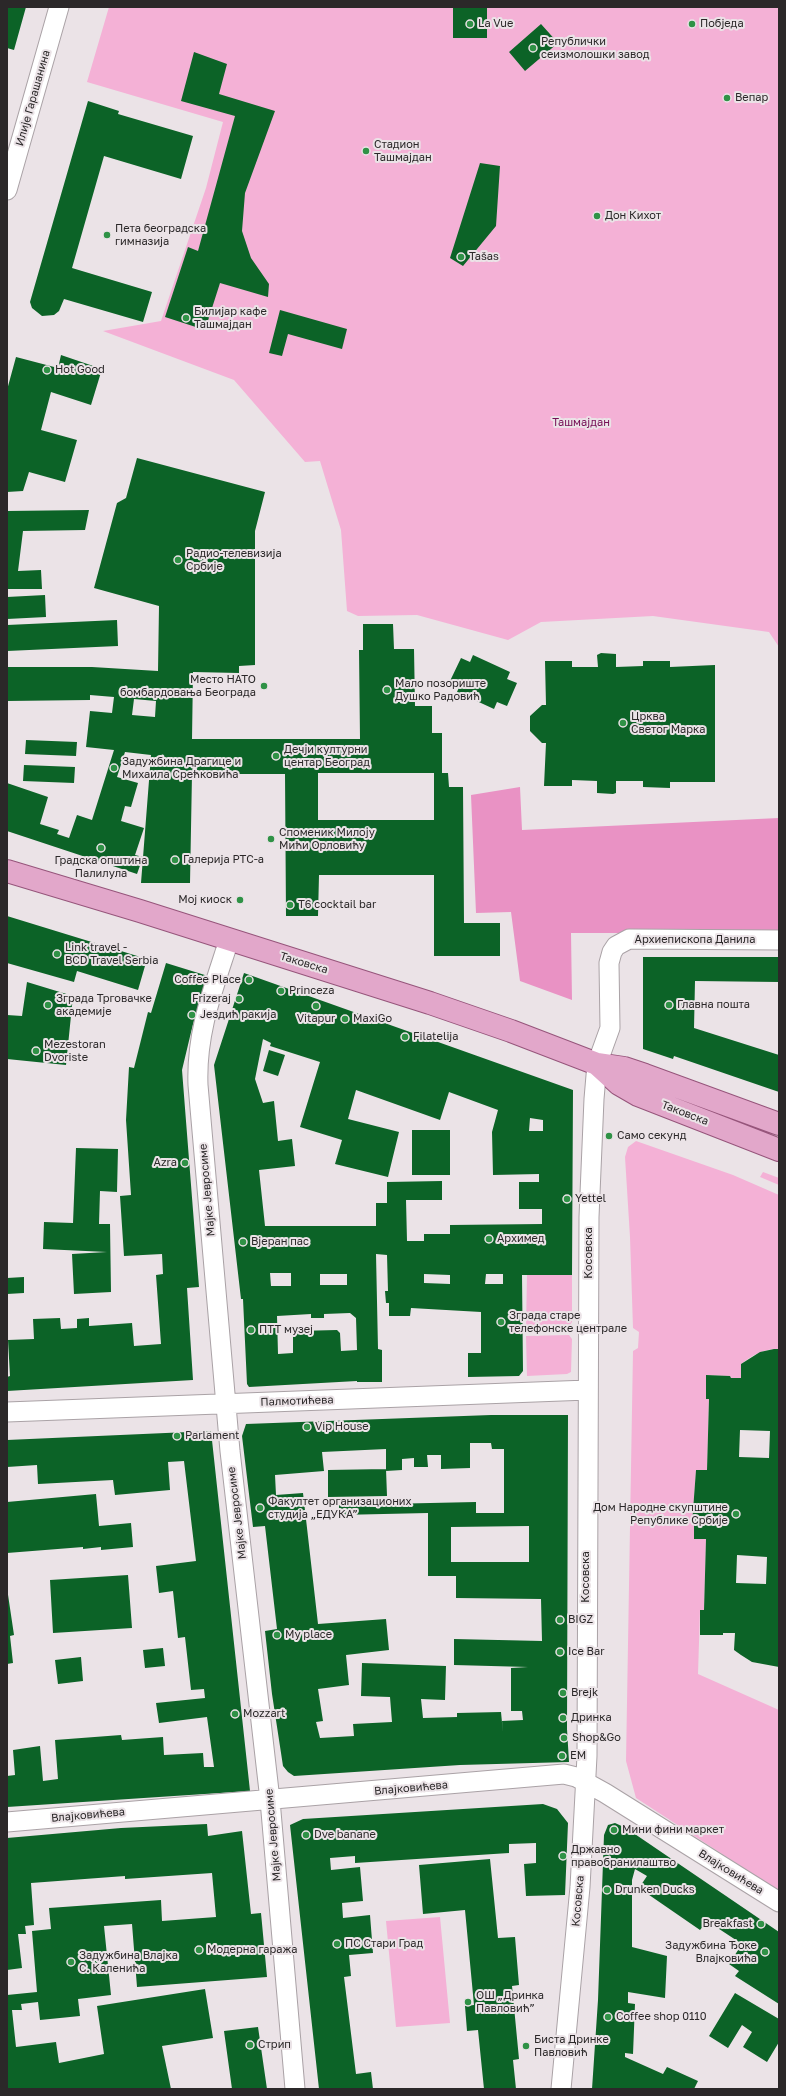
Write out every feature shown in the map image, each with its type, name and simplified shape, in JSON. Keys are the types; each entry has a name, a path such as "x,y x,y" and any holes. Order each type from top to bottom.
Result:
{"main road":[{"name":"Таковска","path":"7,872 133,909 430,1003 511,1031 597,1064 624,1068 779,1124"},
{"name":"Таковска","path":"597,1064 619,1084 638,1095 779,1150"}],"street":[{"name":"Илије Гарашанина","path":"7,190 60,7"},
{"name":"Архиепископа Данила","path":"597,1064 610,1028 609,964 612,952 616,946 630,939 779,940"},
{"name":"Мајке Јевросиме","path":"229,940 203,1018 198,1045 197,1070 225,1404 270,1800 295,2089"},
{"name":"Косовска","path":"561,2089 580,1887 585,1782 589,1217 597,1064"},
{"name":"Палмотићева","path":"7,1412 588,1390"},
{"name":"Влајковићева","path":"7,1822 564,1774 571,1775 585,1782 779,1902"}],"green space":[{"name":"Ташмајдан","path":"109,7 779,7 779,647 769,632 653,616 541,622 508,640 417,615 358,616 347,611 341,530 320,461 305,462 234,380 103,331 161,321 206,188 223,122 87,82"},
{"path":"636,1141 733,1175 779,1195 779,1349 764,1351 754,1355 741,1364 741,1378 706,1375 706,1399 709,1399 707,1470 696,1470 692,1524 694,1524 694,1539 706,1539 704,1610 700,1610 698,1674 779,1710 779,1891 636,1798 626,1761 633,1351 638,1348 639,1332 633,1328 630,1237 625,1157 628,1147"},
{"path":"763,1172 779,1178 779,1185 760,1177"},
{"path":"527,1275 572,1275 572,1322 569,1326 526,1328"},
{"path":"569,1335 572,1339 571,1372 567,1374 527,1376 526,1336"},
{"path":"440,1917 450,2023 396,2027 386,1921"}],"shaded area":[{"path":"520,787 522,830 779,818 779,933 571,933 572,1000 520,981 511,912 476,913 471,795"}],"building":[{"path":"7,7 26,7 14,50 7,48"},
{"path":"453,7 487,7 487,38 453,38"},
{"name":"Републички сеизмолошки завод","path":"541,24 558,43 525,71 509,52"},
{"path":"194,52 227,64 219,94 275,111 245,193 242,231 251,258 269,284 268,297 220,283 205,330 165,317 188,247 198,251 235,116 181,101"},
{"path":"88,101 119,111 118,114 193,136 181,179 104,156 72,268 152,292 143,322 64,299 59,311 54,315 42,316 32,308 30,302"},
{"path":"480,163 500,166 496,226 463,266 450,258"},
{"path":"280,310 347,329 342,349 288,334 282,356 269,353"},
{"path":"61,355 102,369 91,405 51,392 41,430 77,440 65,482 29,472 23,491 7,492 7,390 16,357 58,368"},
{"path":"137,458 265,492 255,531 255,665 239,666 239,673 193,672 192,739 360,739 359,650 363,650 363,624 393,624 394,649 414,649 415,706 432,706 432,733 442,733 442,773 448,773 449,787 463,787 464,923 500,923 500,956 434,956 434,875 319,875 318,916 286,916 285,774 192,774 190,883 141,883 151,755 125,752 117,777 138,783 131,807 125,806 121,821 144,828 135,855 143,857 137,874 7,831 7,783 48,797 40,824 59,830 57,834 69,838 77,815 92,820 114,750 86,747 90,711 112,713 114,697 90,695 90,700 7,701 7,667 92,667 158,671 159,606 94,588 117,503 126,498","holes":["134,699 156,701 155,717 132,715","318,773 434,773 434,820 318,820"]},
{"path":"89,510 85,530 23,531 18,571 41,570 42,589 7,589 7,511"},
{"path":"45,595 46,617 7,619 7,597"},
{"path":"117,620 118,646 7,651 7,625"},
{"name":"Црква Светог Марка","path":"601,653 616,654 616,667 643,666 643,661 670,661 670,667 715,665 715,782 670,782 670,788 643,787 643,781 616,781 616,793 613,794 597,793 597,781 572,780 572,786 544,786 546,743 542,743 530,731 530,716 542,705 546,705 545,661 572,661 572,667 598,667 597,655"},
{"path":"473,655 510,672 507,679 517,683 507,706 497,702 494,709 457,692 460,685 450,681 461,658 470,662"},
{"path":"26,740 77,742 76,756 25,754"},
{"path":"24,765 75,767 74,783 23,781"},
{"path":"7,916 147,959 138,990 77,971 74,982 7,963"},
{"name":"Главна пошта","path":"643,957 779,957 779,982 695,981 694,1028 779,1055 779,1092 674,1056 673,1059 643,1049"},
{"path":"166,963 208,976 193,1024 182,1070 199,1287 187,1288 193,1380 7,1391 7,1377 10,1376 8,1340 34,1339 33,1319 60,1318 61,1329 77,1328 77,1319 89,1318 89,1326 132,1323 134,1346 161,1344 156,1275 163,1274 162,1254 124,1256 120,1196 131,1195 126,1120 129,1067 134,1068 148,1012 151,1013"},
{"path":"244,973 573,1090 572,1275 522,1275 523,1371 519,1376 468,1377 468,1353 481,1353 481,1312 411,1308 410,1316 389,1316 389,1303 386,1303 385,1291 388,1291 387,1255 376,1254 378,1349 382,1350 382,1382 357,1381 249,1387 247,1384 243,1299 241,1299 214,1065","holes":["263,1039 271,1043 270,1046 320,1062 300,1127 342,1140 335,1164 388,1177 399,1132 348,1119 356,1090 440,1120 449,1092 498,1110 492,1132 493,1175 539,1174 539,1182 519,1182 519,1209 542,1209 542,1224 450,1225 450,1234 424,1234 424,1241 407,1241 406,1200 442,1200 442,1181 387,1182 387,1203 376,1203 376,1226 265,1226 259,1170 295,1166 292,1139 278,1141 274,1101 263,1103 255,1079","530,1118 543,1120 543,1131 529,1131","270,1273 291,1273 291,1286 271,1286","320,1274 347,1274 347,1285 320,1285","424,1274 450,1275 450,1284 424,1283","486,1274 503,1274 503,1284 485,1284","350,1313 356,1318 357,1350 341,1351 340,1333 337,1330 297,1331 293,1336 293,1353 278,1354 277,1316 311,1314 311,1318 324,1318 324,1314"]},
{"name":"Зграда Трговачке академије","path":"27,982 73,996 66,1065 7,1059 7,1015 22,1016"},
{"path":"269,1050 285,1055 278,1076 263,1071"},
{"path":"412,1130 450,1130 450,1175 412,1175"},
{"path":"76,1148 118,1149 117,1192 100,1191 99,1224 110,1224 111,1292 74,1294 72,1254 107,1252 43,1249 44,1222 73,1223"},
{"path":"24,1277 24,1293 7,1294 7,1278"},
{"name":"Дом Народне скупштине Републике Србије","path":"779,1349 779,1667 752,1662 734,1650 735,1633 723,1633 723,1635 700,1635 700,1610 704,1610 706,1539 694,1539 694,1524 692,1524 696,1470 707,1470 709,1399 706,1399 706,1375 741,1378 741,1364 760,1352","holes":["740,1430 770,1431 769,1458 739,1457","737,1555 767,1557 766,1584 736,1583"]},
{"path":"491,1415 568,1415 567,1729 569,1762 460,1765 294,1776 288,1772 283,1766 272,1694 265,1631 277,1629 265,1526 253,1527 242,1436 246,1424","holes":["470,1443 491,1443 492,1449 504,1449 504,1513 476,1513 476,1502 339,1505 339,1515 428,1513 428,1576 456,1576 456,1598 541,1599 542,1641 454,1639 454,1665 528,1667 511,1668 511,1711 522,1711 523,1720 502,1721 503,1733 501,1712 457,1713 457,1717 423,1718 421,1699 445,1700 446,1666 362,1663 361,1696 390,1697 392,1722 353,1724 354,1736 320,1738 316,1722 323,1721 318,1689 349,1685 346,1655 389,1650 386,1619 318,1624 303,1493 276,1495 275,1475 324,1471 322,1452 386,1449 386,1471 402,1470 402,1459 414,1458 414,1467 428,1467 427,1455 441,1455 441,1469 470,1468","529,1526 529,1562 451,1562 451,1527"]},
{"path":"211,1431 250,1791 7,1807 7,1776 15,1775 13,1750 40,1746 43,1781 58,1779 55,1740 121,1735 122,1740 163,1737 164,1755 203,1753 204,1767 214,1767 207,1717 159,1723 156,1703 205,1698 204,1689 191,1690 185,1637 178,1638 173,1591 159,1593 156,1566 196,1561 184,1461 168,1462 170,1490 115,1495 113,1480 38,1484 37,1465 7,1467 7,1440"},
{"path":"386,1469 387,1496 328,1497 328,1470"},
{"path":"96,1494 99,1526 131,1523 133,1547 101,1550 101,1547 83,1549 83,1547 7,1553 7,1502"},
{"path":"128,1575 132,1628 53,1633 50,1580"},
{"path":"7,1588 14,1635 10,1636 13,1663 7,1664"},
{"path":"163,1648 165,1666 145,1668 143,1650"},
{"path":"81,1657 83,1681 58,1684 55,1660"},
{"path":"543,1804 557,1809 568,1823 565,1895 526,1896 524,1864 536,1863 536,1843 509,1844 509,1853 355,1863 355,1856 330,1858 331,1870 360,1867 363,1901 342,1903 343,1918 370,1915 373,1953 349,1955 351,1976 344,1977 356,2074 371,2072 373,2089 319,2089 290,1825 303,1819"},
{"path":"615,1823 626,1828 779,1932 779,2004 735,1976 739,1971 729,1964 742,1944 707,1921 700,1930 639,1888 647,1876 635,1869 632,1880 632,1947 667,1956 665,1998 628,1992 628,2003 635,2004 633,2054 625,2053 625,2057 663,2074 667,2067 698,2081 694,2089 592,2089 598,2000 604,1835 608,1825"},
{"path":"207,1824 208,1836 242,1831 251,1914 261,1913 267,1977 137,1987 132,1924 104,1926 111,1995 78,1999 80,2016 40,2020 38,2002 21,2004 22,2010 12,2010 16,2047 56,2042 59,2063 104,2054 97,2006 205,1989 213,2038 162,2046 171,2089 7,2089 7,1995 37,1992 32,1931 51,1929 49,1908 161,1900 162,1921 216,1917 212,1873 125,1879 125,1876 31,1883 34,1925 25,1926 26,1934 18,1934 22,1968 7,1970 7,1838 121,1828"},
{"path":"490,1859 498,1938 515,1937 519,1985 512,1986 519,2059 513,2060 516,2089 484,2089 478,2030 467,2031 465,2006 474,2005 465,1910 423,1914 419,1865"},
{"path":"735,1993 779,2019 779,2042 767,2062 743,2047 752,2032 742,2025 728,2048 709,2036"},
{"path":"258,2027 267,2089 232,2089 224,2031"}],"place":[{"name":"La Vue","path":"470,24"},
{"name":"Побједа","path":"692,24"},
{"name":"Републички сеизмолошки завод","path":"533,48"},
{"name":"Вепар","path":"727,98"},
{"name":"Стадион Ташмајдан","path":"366,151"},
{"name":"Дон Кихот","path":"597,216"},
{"name":"Пета београдска гимназија","path":"107,235"},
{"name":"Tašas","path":"461,257"},
{"name":"Билијар кафе Ташмајдан","path":"186,318"},
{"name":"Hot Good","path":"47,370"},
{"name":"Радио-телевизија Србије","path":"178,560"},
{"name":"Место НАТО бомбардовања Београда","path":"264,686"},
{"name":"Мало позориште Душко Радовић","path":"387,690"},
{"name":"Црква Светог Марка","path":"623,723"},
{"name":"Дечји културни центар Београд","path":"276,756"},
{"name":"Задужбина Драгице и Михаила Срећковића","path":"114,768"},
{"name":"Споменик Милоју Мићи Орловићу","path":"271,839"},
{"name":"Градска општина Палилула","path":"101,848"},
{"name":"Галерија РТС-а","path":"175,860"},
{"name":"Мој киоск","path":"240,900"},
{"name":"T6 cocktail bar","path":"290,905"},
{"name":"Link travel - BCD Travel Serbia","path":"57,954"},
{"name":"Coffee Place","path":"249,980"},
{"name":"Princeza","path":"281,991"},
{"name":"Frizeraj","path":"239,999"},
{"name":"Зграда Трговачке академије","path":"48,1005"},
{"name":"Главна пошта","path":"669,1005"},
{"name":"Vitapur","path":"316,1006"},
{"name":"Јездић ракија","path":"192,1015"},
{"name":"MaxiGo","path":"345,1019"},
{"name":"Filatelija","path":"405,1037"},
{"name":"Mezestoran Dvoriste","path":"36,1051"},
{"name":"Само секунд","path":"609,1136"},
{"name":"Azra","path":"185,1163"},
{"name":"Yettel","path":"567,1199"},
{"name":"Архимед","path":"489,1239"},
{"name":"Вјеран пас","path":"243,1242"},
{"name":"Зграда старе телефонске централе","path":"501,1322"},
{"name":"ПТТ музеј","path":"251,1330"},
{"name":"Vip House","path":"307,1427"},
{"name":"Parlament","path":"177,1436"},
{"name":"Факултет организационих студија „ЕДУКА”","path":"260,1508"},
{"name":"Дом Народне скупштине Републике Србије","path":"736,1514"},
{"name":"BIGZ","path":"560,1620"},
{"name":"My place","path":"277,1635"},
{"name":"Ice Bar","path":"560,1652"},
{"name":"Brejk","path":"563,1693"},
{"name":"Mozzart","path":"235,1714"},
{"name":"Дринка","path":"563,1718"},
{"name":"Shop&Go","path":"564,1738"},
{"name":"ЕМ","path":"562,1756"},
{"name":"Мини фини маркет","path":"614,1830"},
{"name":"Dve banane","path":"306,1835"},
{"name":"Државно правобранилаштво","path":"563,1856"},
{"name":"Drunken Ducks","path":"607,1890"},
{"name":"Breakfast","path":"761,1924"},
{"name":"ПС Стари Град","path":"337,1944"},
{"name":"Модерна гаража","path":"199,1950"},
{"name":"Задужбина Ђоке Влајковића","path":"765,1952"},
{"name":"Задужбина Влајка С. Каленића","path":"71,1962"},
{"name":"ОШ „Дринка Павловић”","path":"468,2002"},
{"name":"Coffee shop 0110","path":"608,2017"},
{"name":"Стрип","path":"250,2045"},
{"name":"Биста Дринке Павловић","path":"526,2046"}]}
